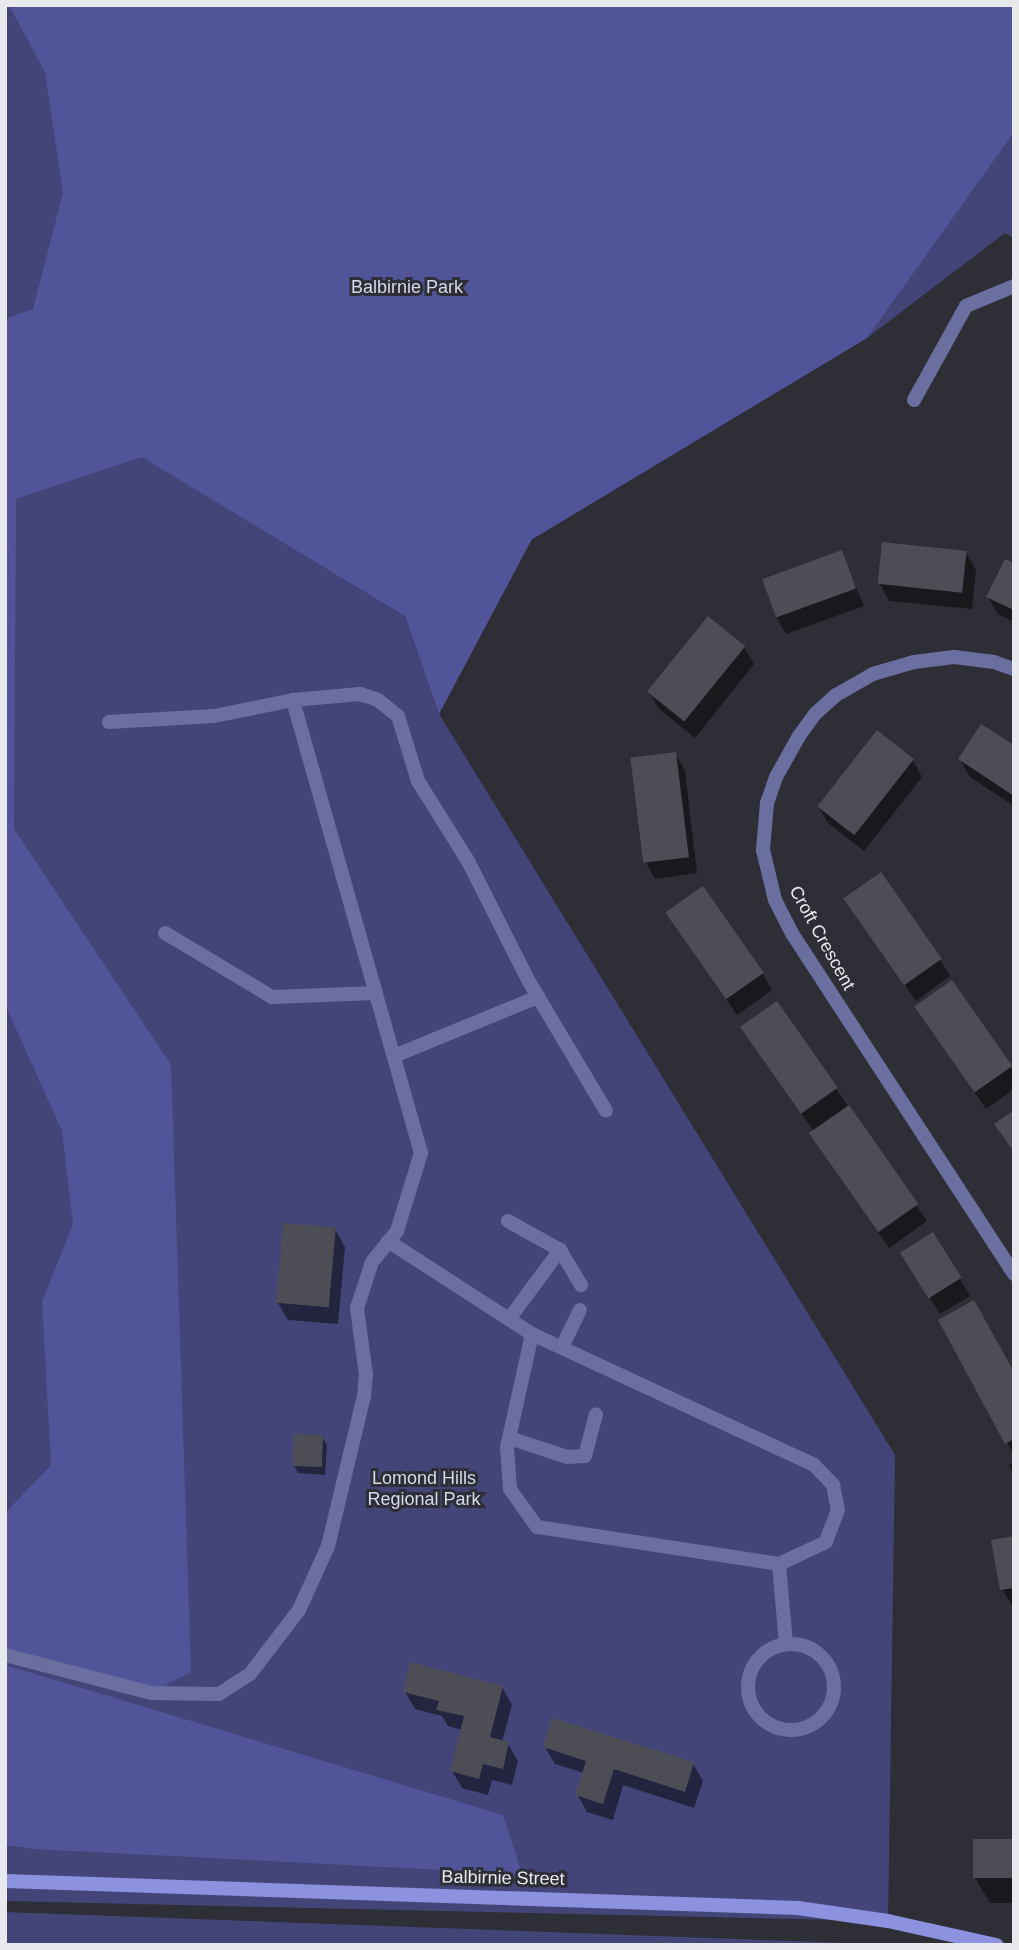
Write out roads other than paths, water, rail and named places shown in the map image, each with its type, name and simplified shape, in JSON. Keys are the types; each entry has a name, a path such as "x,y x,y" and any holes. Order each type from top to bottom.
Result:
{"main road":[{"name":"Balbirnie Street","path":"5,1881 798,1908 888,1921 996,1945"}],"street":[{"path":"914,400 966,306 1014,286"},
{"name":"Croft Crescent","path":"1014,669 994,662 954,657 914,662 873,674 836,695 815,714 776,777 767,803 763,850 775,900 793,935 1014,1274"},
{"path":"108,722 214,716 293,700 360,694 378,700 398,716 418,781 468,861 538,997 606,1111"},
{"path":"5,1655 151,1693 219,1694 250,1674 299,1609 328,1546 364,1396 366,1375 357,1308 372,1262 397,1231 421,1153 293,700"},
{"path":"165,933 272,997 376,993"},
{"path":"394,1056 538,997"},
{"path":"508,1221 560,1250 581,1285"},
{"path":"388,1241 532,1334 814,1465 833,1485 838,1510 826,1542 779,1564 537,1527 510,1489 509,1438 532,1334"},
{"path":"509,1319 560,1250"},
{"path":"562,1347 580,1310"},
{"path":"509,1438 567,1458 585,1456 596,1414"},
{"path":"779,1564 786,1644"},
{"path":"786,1644 800,1645 819,1655 832,1672 834,1686 832,1701 816,1723 788,1731 762,1720 748,1696 748,1681 760,1656 786,1644"}],"park label":[{"name":"Balbirnie Park","path":"407,287"},
{"name":"Lomond Hills Regional Park","path":"424,1489"}]}
